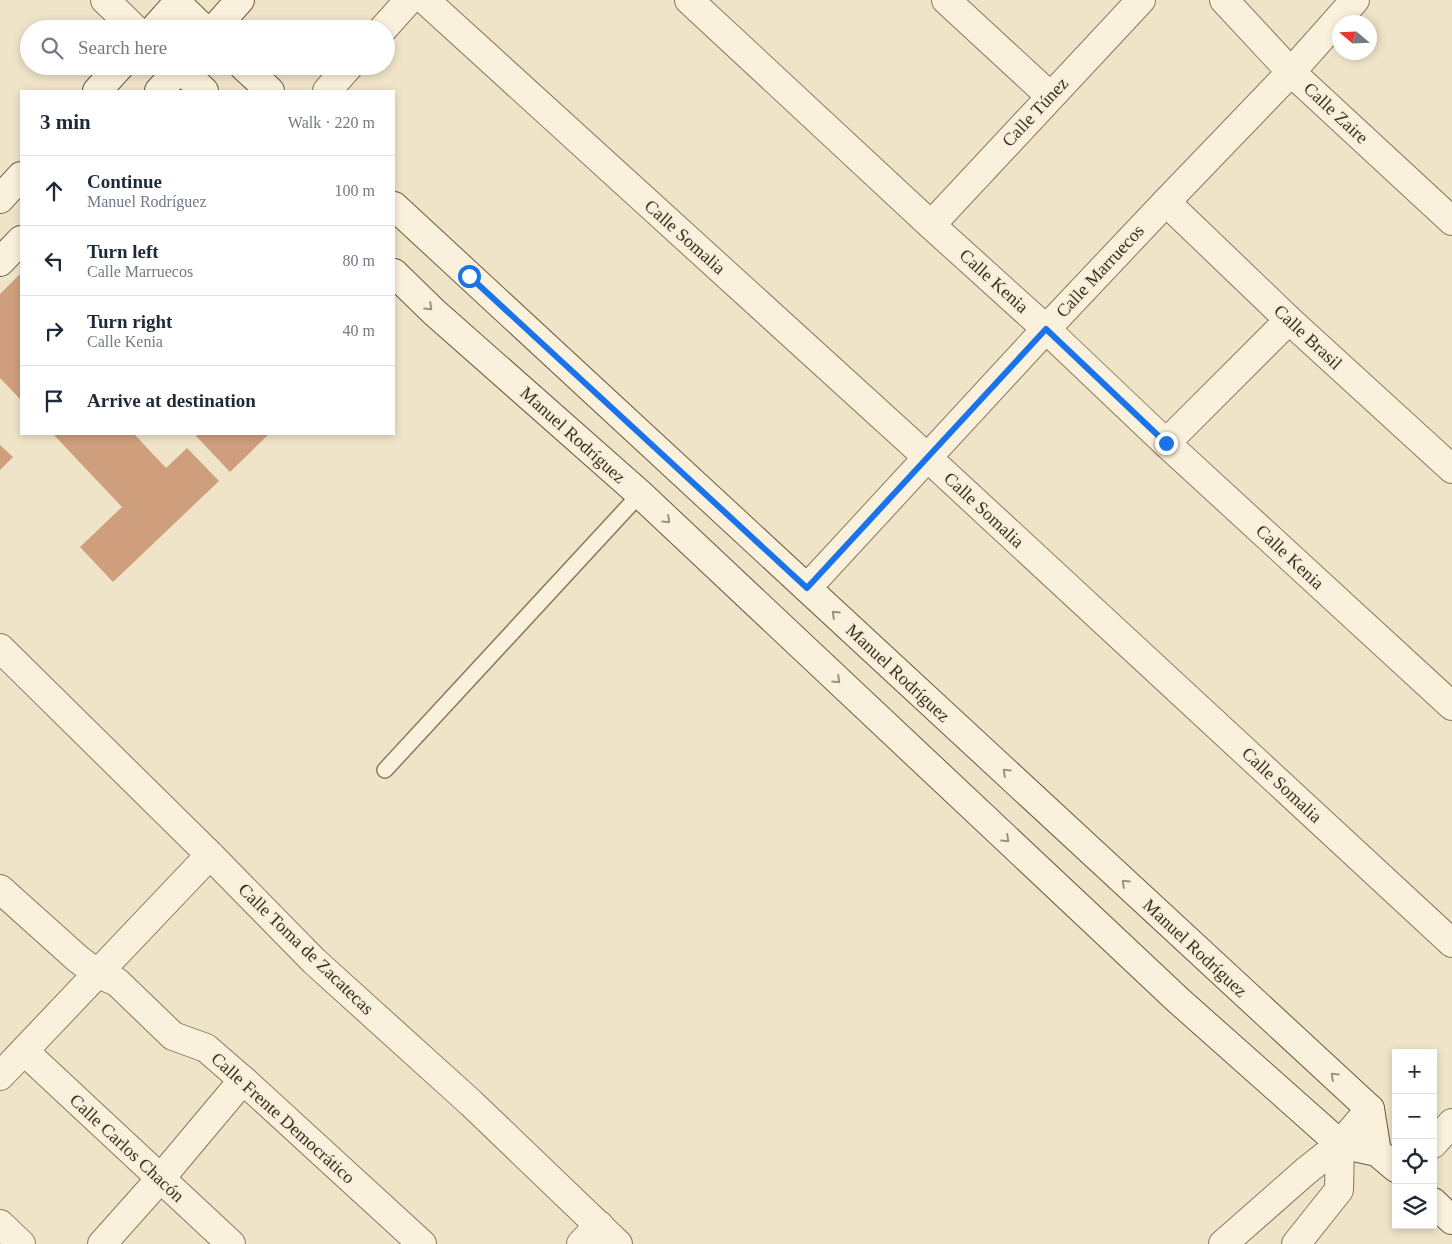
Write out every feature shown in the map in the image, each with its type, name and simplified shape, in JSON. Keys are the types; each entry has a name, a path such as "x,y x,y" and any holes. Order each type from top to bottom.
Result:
{"street":[{"path":"105,0 126,20"},
{"path":"222,20 240,0"},
{"path":"391,20 409,0"},
{"name":"Calle Somalia","path":"425,0 928,458 1452,943"},
{"name":"Calle Kenia","path":"689,0 1452,706"},
{"path":"946,0 1050,96"},
{"name":"Calle Túnez","path":"931,225 1140,0"},
{"name":"Calle Zaire","path":"1224,0 1291,72 1452,221"},
{"name":"Calle Marruecos","path":"807,588 1046,329 1291,72 1355,0"},
{"path":"161,20 177,1 195,20"},
{"path":"98,90 112,75"},
{"path":"160,90 173,75"},
{"path":"188,75 203,90"},
{"path":"253,75 269,90"},
{"path":"328,90 341,75"},
{"path":"0,199 20,177"},
{"name":"Calle Brasil","path":"1166,202 1289,320 1452,469"},
{"name":"Manuel Rodríguez","path":"395,207 1370,1109 1386,1160"},
{"path":"0,262 20,241"},
{"name":"Manuel Rodríguez","path":"395,274 434,312 640,494 1178,1000 1340,1144 1386,1160"},
{"path":"1166,443 1289,320"},
{"name":"Calle Toma de Zacatecas","path":"0,648 210,855 314,961 471,1103 599,1238"},
{"path":"0,1076 210,855"},
{"name":"Calle Frente Democrático","path":"0,889 78,960 98,974 117,982 173,1036 206,1048 422,1244"},
{"name":"Calle Carlos Chacón","path":"24,1051 231,1244"},
{"path":"102,1244 160,1179 243,1080"},
{"path":"1222,1244 1340,1144 1370,1109"},
{"path":"1437,1139 1452,1122"},
{"path":"1296,1244 1339,1190 1340,1144"},
{"path":"1437,1206 1452,1220"},
{"path":"0,1224 21,1244"}],"lane":[{"path":"385,770 640,494"}],"building":[{"path":"20,274 20,399 0,378 0,294"},
{"path":"54,435 135,435 166,468 187,448 219,481 113,582 80,547 122,507"},
{"path":"198,435 268,435 230,472 196,436"},
{"path":"0,445 13,457 0,470"}],"route":[{"path":"469,276 807,588 1046,329 1166,443"}]}
